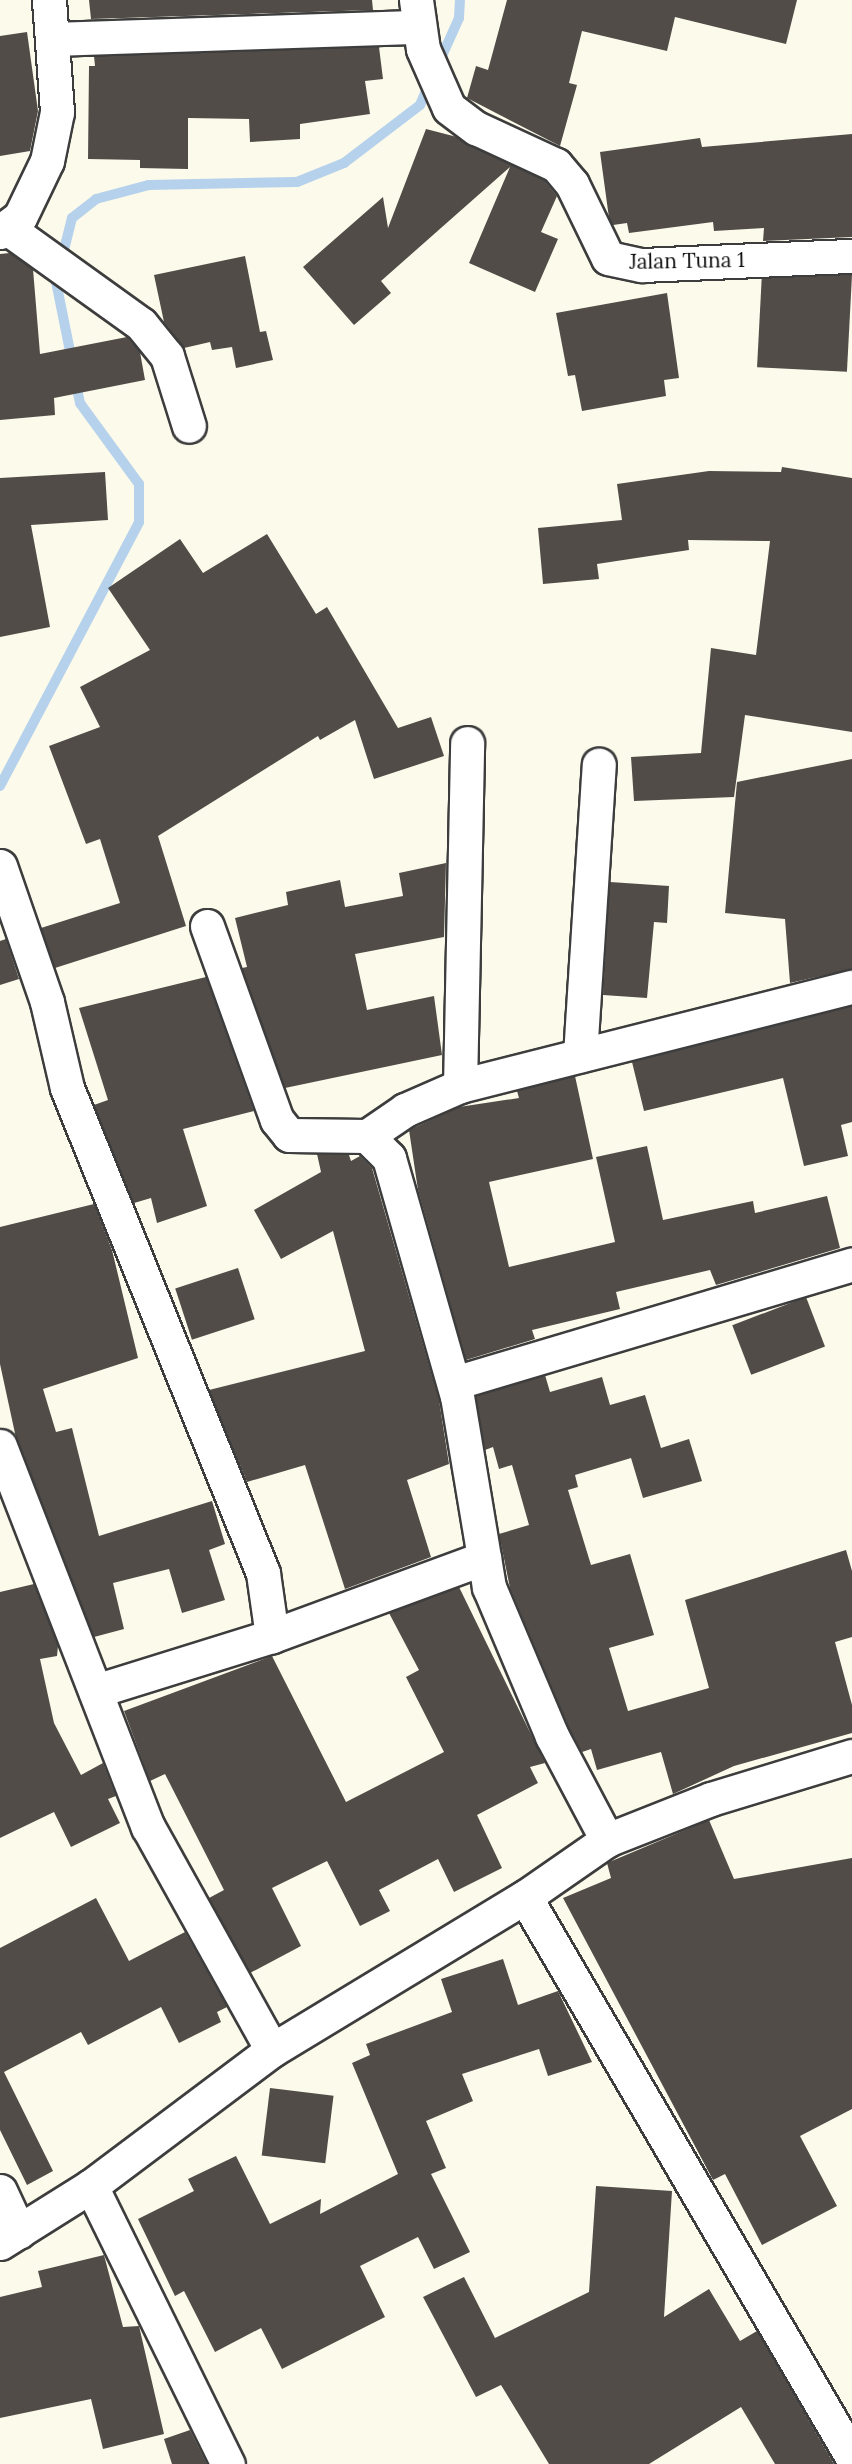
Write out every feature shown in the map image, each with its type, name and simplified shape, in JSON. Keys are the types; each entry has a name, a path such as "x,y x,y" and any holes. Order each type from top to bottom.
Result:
{"street":[{"path":"49,0 54,39 57,112 47,161 14,235 71,270 126,309 167,356 189,426"},
{"path":"54,39 419,25"},
{"name":"Jalan Tuna 1","path":"419,25 450,108 476,128 556,165 572,184 602,252 624,264 852,256"},
{"path":"460,1086 467,743"},
{"path":"580,1055 599,765"},
{"path":"0,866 47,1002 67,1088 263,1573 272,1636"},
{"path":"207,926 277,1120 289,1135 367,1136 405,1110 460,1086 852,987"},
{"path":"367,1136 389,1158 454,1383 489,1587 552,1736 607,1840"},
{"path":"454,1383 852,1264"},
{"path":"0,1446 148,1827 272,2050"},
{"path":"95,1690 272,1636 484,1558"},
{"path":"0,2191 10,2238 91,2186 272,2050 525,1897 607,1840 711,1799 852,1756"},
{"path":"525,1897 852,2457"},
{"path":"91,2186 228,2464"}],"building":[{"path":"89,0 372,0 373,10 91,19"},
{"path":"507,0 797,0 786,44 675,17 667,51 582,31 569,83 577,85 560,146 467,98 476,66 488,70"},
{"path":"27,32 38,111 30,151 0,156 0,36"},
{"path":"379,47 383,79 365,81 370,114 300,124 300,139 250,142 249,119 188,118 188,169 140,168 140,160 88,159 89,66 95,66 94,56"},
{"path":"426,129 457,137 544,180 557,196 541,232 558,239 535,292 469,263 510,167 381,281 391,293 354,325 303,267 383,197 388,228"},
{"path":"852,134 852,237 763,241 764,228 714,231 713,222 629,233 627,223 613,225 609,218 600,152 700,138 702,147"},
{"path":"10,253 33,269 40,354 127,337 140,352 145,380 54,398 55,415 0,420 0,254"},
{"path":"245,256 260,332 266,331 273,360 236,368 232,347 212,350 210,342 184,348 164,322 154,275"},
{"path":"762,270 852,275 847,372 757,367"},
{"path":"667,293 679,378 664,380 666,396 582,411 575,375 568,376 556,313"},
{"path":"782,467 852,478 852,732 745,715 734,797 634,801 631,757 701,753 711,648 756,655 770,541 688,540 689,550 597,564 599,579 543,584 538,528 622,520 617,484 709,471 781,472"},
{"path":"105,472 108,520 31,525 50,627 0,637 0,478"},
{"path":"267,534 316,614 327,607 398,728 431,717 444,756 374,779 355,720 320,740 318,736 158,836 186,926 55,968 41,928 120,903 100,839 86,844 49,746 100,727 80,687 150,650 108,588 180,539 203,573"},
{"path":"852,759 852,969 790,983 785,919 725,913 737,782"},
{"path":"446,863 444,937 355,954 367,1010 434,996 442,1055 285,1088 242,968 247,967 235,918 288,905 286,892 340,880 345,907 403,896 399,873"},
{"path":"610,882 669,886 667,923 654,922 647,998 603,995"},
{"path":"6,939 19,979 0,985 0,941"},
{"path":"206,977 254,1111 183,1129 207,1206 157,1223 151,1198 134,1203 94,1105 108,1100 79,1008"},
{"path":"852,1006 852,1122 841,1125 848,1156 804,1166 783,1078 644,1111 632,1062"},
{"path":"575,1076 593,1159 489,1182 509,1267 615,1242 596,1157 647,1146 663,1220 753,1201 755,1213 827,1196 840,1248 716,1285 710,1270 616,1292 620,1309 532,1330 535,1339 466,1360 418,1190 409,1130 459,1107 519,1098 517,1091"},
{"path":"317,1154 349,1155 351,1161 360,1156 372,1168 439,1400 449,1464 407,1480 431,1557 345,1589 305,1465 247,1482 209,1390 365,1351 333,1231 281,1259 254,1210 321,1172"},
{"path":"94,1204 112,1250 138,1358 43,1389 56,1432 72,1428 99,1536 212,1501 225,1544 209,1550 225,1600 182,1613 169,1569 113,1583 124,1629 94,1637 16,1438 0,1364 0,1227"},
{"path":"238,1268 255,1319 192,1340 175,1288"},
{"path":"806,1297 825,1346 751,1375 732,1325"},
{"path":"545,1375 550,1392 602,1377 610,1405 645,1395 661,1448 689,1439 702,1481 643,1498 631,1458 575,1475 578,1487 568,1490 591,1565 630,1554 654,1635 609,1648 628,1711 709,1688 685,1600 846,1550 852,1571 852,1637 835,1642 852,1705 852,1733 734,1766 673,1794 661,1752 597,1770 591,1749 582,1752 569,1728 510,1588 499,1534 529,1525 512,1465 499,1469 493,1447 485,1450 476,1396"},
{"path":"34,1584 58,1646 57,1656 40,1659 54,1723 81,1775 103,1763 116,1796 108,1799 120,1823 71,1847 54,1812 0,1838 0,1592"},
{"path":"459,1587 545,1763 530,1767 538,1783 477,1815 502,1868 454,1892 438,1859 379,1890 390,1911 360,1926 327,1861 272,1888 301,1946 250,1973 209,1898 224,1890 165,1774 150,1781 124,1711 272,1656 346,1802 444,1752 406,1677 419,1670 389,1613"},
{"path":"709,1820 734,1879 852,1858 852,2109 800,2136 837,2206 762,2245 725,2174 713,2180 563,1898 611,1878 607,1863"},
{"path":"96,1898 129,1961 185,1932 227,2007 217,2012 221,2022 179,2043 161,2007 88,2045 81,2032 4,2072 53,2171 27,2185 0,2130 0,1948"},
{"path":"503,1959 518,2005 558,1991 592,2062 548,2076 539,2049 462,2074 473,2101 426,2121 446,2168 431,2174 470,2252 434,2269 418,2237 360,2266 385,2317 282,2369 261,2328 215,2352 184,2291 175,2296 138,2219 194,2191 188,2179 236,2156 270,2224 321,2199 320,2214 398,2174 352,2063 370,2055 366,2044 452,2012 441,1979"},
{"path":"270,2088 334,2096 325,2163 262,2155"},
{"path":"596,2186 672,2191 664,2317 709,2289 740,2341 757,2331 834,2464 775,2464 741,2407 649,2464 549,2464 501,2385 476,2397 423,2297 464,2277 495,2338 589,2292"},
{"path":"104,2255 123,2327 139,2326 164,2434 103,2449 91,2399 0,2418 0,2297 42,2287 38,2271"},
{"path":"190,2430 207,2464 172,2464 164,2439"}],"waterway":[{"path":"437,67 459,18 460,0"},
{"path":"72,361 56,282 72,218 96,199 149,185 297,182 344,163 420,105 430,81"},
{"path":"0,786 139,522 139,484 80,403 75,379"}]}
